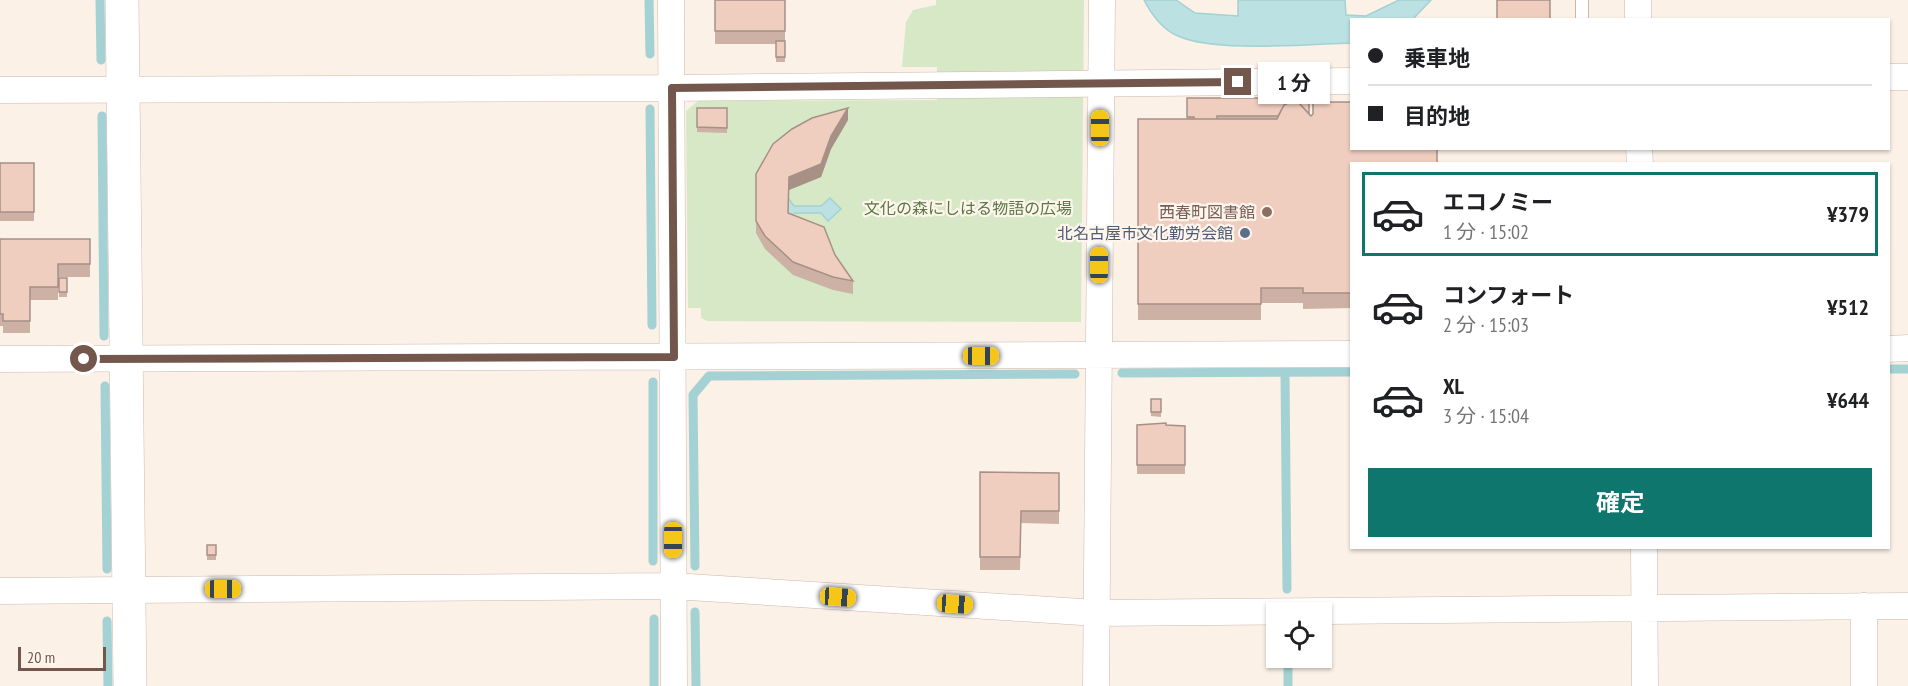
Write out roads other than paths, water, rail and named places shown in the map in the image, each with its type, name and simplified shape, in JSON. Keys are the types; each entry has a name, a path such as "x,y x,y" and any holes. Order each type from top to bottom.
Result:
{"street":[{"path":"122,0 130,686"},
{"path":"671,0 674,686"},
{"path":"1096,686 1102,0"},
{"path":"1638,0 1638,18"},
{"path":"1890,77 1908,77"},
{"path":"0,90 672,88 1350,81"},
{"path":"1890,349 1908,348"},
{"path":"0,359 1350,354"},
{"path":"1644,549 1645,686"},
{"path":"0,591 673,586 1097,613 1908,606"},
{"path":"1864,606 1864,686"}],"lane":[{"path":"1582,0 1582,18"}],"water":[{"path":"1144,0 1176,0 1195,13 1238,16 1238,0 1345,0 1346,15 1366,16 1399,0 1431,0 1414,18 1350,18 1350,43 1238,46 1195,41 1167,30 1150,11"},
{"path":"788,198 794,206 821,206 830,198 841,209 828,221 821,213 795,213 787,220"}],"waterway":[{"path":"100,0 101,60"},
{"path":"649,0 650,54"},
{"path":"650,109 652,325"},
{"path":"102,116 104,336"},
{"path":"1890,369 1908,369"},
{"path":"1285,372 1287,589"},
{"path":"1122,373 1350,372"},
{"path":"695,566 693,395 709,376 1075,374"},
{"path":"653,382 653,561"},
{"path":"105,386 107,569"},
{"path":"695,612 696,686"},
{"path":"654,619 654,686"},
{"path":"107,621 108,686"},
{"path":"1288,668 1288,686"}],"place":[{"name":"西春町図書館","path":"1267,212"},
{"name":"北名古屋市文化勤労会館","path":"1245,233"}],"park label":[{"name":"文化の森にしはる物語の広場","path":"968,208"}]}
